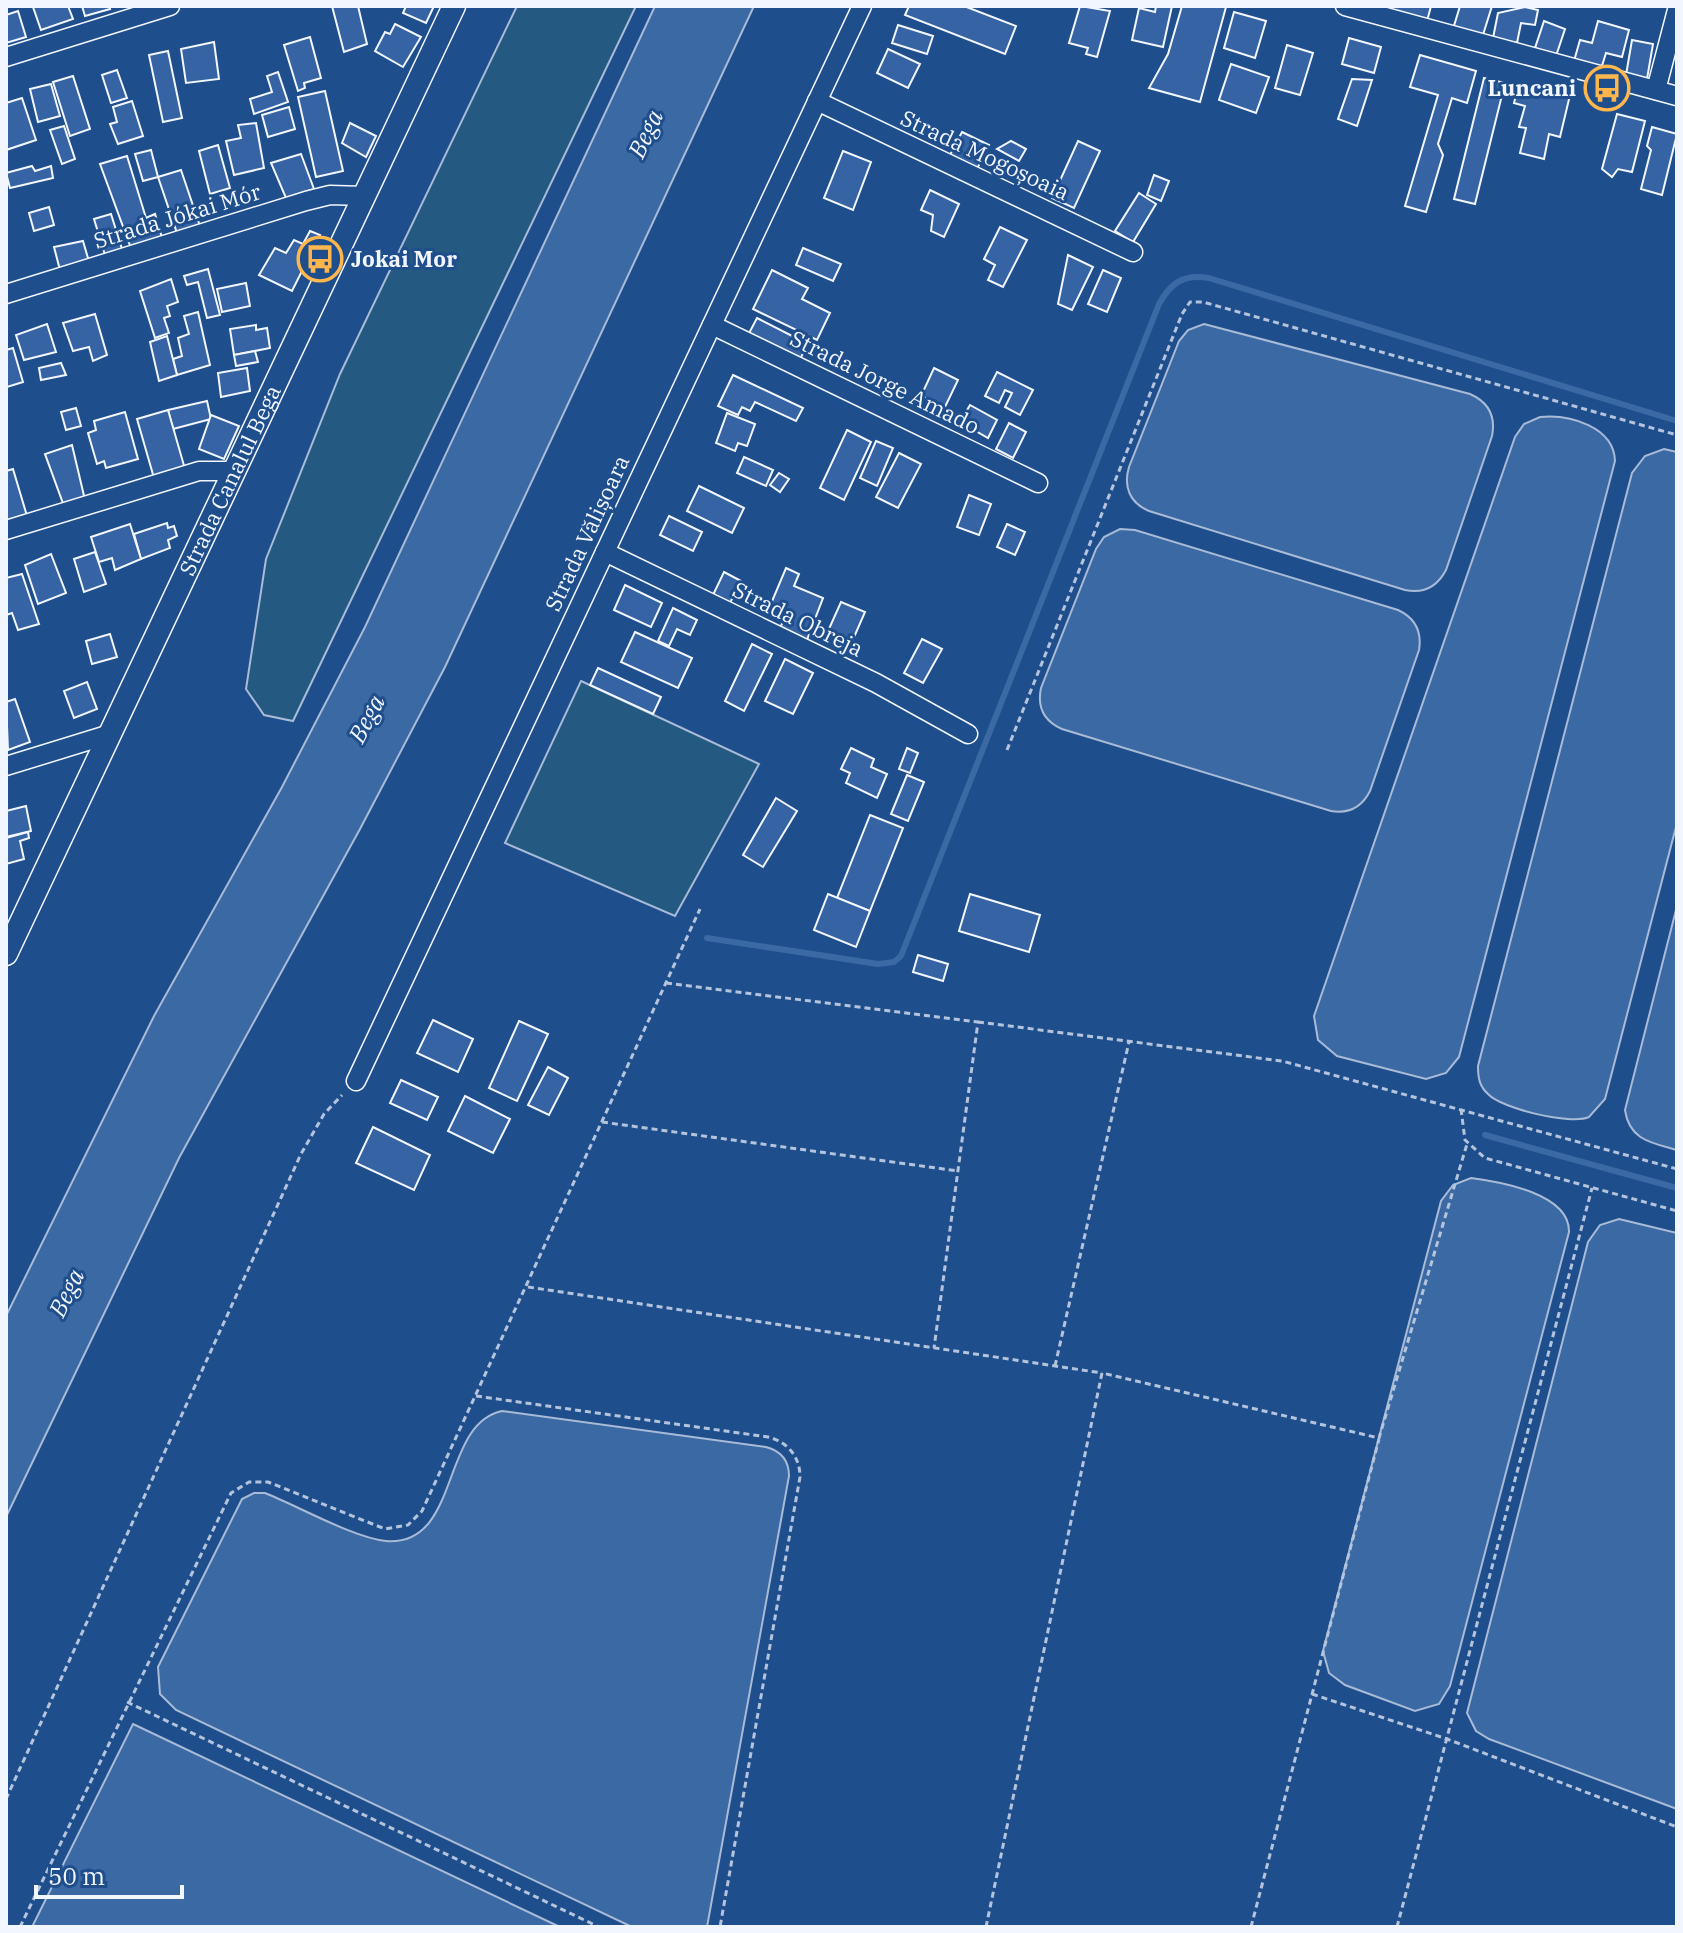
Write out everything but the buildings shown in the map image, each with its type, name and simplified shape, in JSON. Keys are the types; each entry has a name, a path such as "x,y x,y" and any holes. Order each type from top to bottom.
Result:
{"street":[{"path":"6,57 170,6"},
{"name":"Strada Canalul Bega","path":"6,954 454,6"},
{"name":"Strada Vălișoara","path":"356,1081 862,6"},
{"path":"1345,6 1677,96"},
{"path":"1656,90 1677,10"},
{"name":"Strada Mogoșoaia","path":"817,101 1133,252"},
{"name":"Strada Jókai Mór","path":"6,294 318,198 349,194 364,196"},
{"name":"Strada Jorge Amado","path":"712,325 1038,483"},
{"path":"6,530 188,474 216,469 234,471"},
{"name":"Strada Obreja","path":"605,552 876,683 968,734"},
{"path":"6,766 110,734"}],"path":[{"path":"1007,750 1182,314 1190,302 1203,302 1677,435"},
{"path":"20,1927 226,1501 237,1488 252,1481 268,1482 379,1527 405,1526 422,1511 700,909"},
{"path":"666,983 1282,1061 1677,1169"},
{"path":"934,1348 978,1022"},
{"path":"1055,1366 1129,1041"},
{"path":"6,1799 301,1154 324,1114 356,1081"},
{"path":"1461,1109 1461,1127 1467,1144 1485,1158 1677,1211"},
{"path":"602,1122 958,1171"},
{"path":"1251,1927 1379,1438 1467,1144"},
{"path":"1397,1927 1592,1188"},
{"path":"526,1287 1102,1373 1379,1438"},
{"path":"986,1927 1102,1373"},
{"path":"476,1396 772,1438 789,1447 796,1458 800,1477 720,1927"},
{"path":"1312,1694 1447,1739 1677,1827"},
{"path":"127,1702 599,1927"}],"shaded area":[{"path":"517,6 636,6 293,721 264,715 246,689 266,559 340,374"},
{"path":"581,681 759,764 675,916 505,843"}],"water":[{"name":"Bega","path":"655,6 754,6 445,667 360,829 179,1158 6,1517 6,1316 154,1016 282,787 365,627"},
{"path":"1204,324 1470,394 1482,401 1492,416 1492,436 1446,570 1434,585 1424,590 1405,590 1149,511 1137,504 1128,488 1129,467 1179,341 1188,330"},
{"path":"1540,417 1577,421 1599,431 1613,449 1615,461 1459,1057 1446,1073 1426,1079 1337,1056 1318,1040 1314,1016 1515,437 1524,424"},
{"path":"1664,449 1677,452 1677,823 1605,1099 1589,1117 1553,1117 1521,1110 1496,1100 1481,1085 1478,1066 1632,473 1645,456"},
{"path":"1120,529 1135,530 1398,610 1413,621 1418,632 1419,650 1370,791 1359,805 1349,810 1331,811 1062,729 1046,718 1040,701 1041,688 1096,549 1104,537"},
{"path":"1677,906 1677,1150 1643,1139 1631,1128 1625,1110"},
{"path":"1471,1178 1516,1187 1547,1199 1566,1219 1569,1232 1450,1686 1439,1704 1415,1711 1345,1685 1329,1673 1323,1651 1441,1201 1453,1185"},
{"path":"1619,1219 1677,1233 1677,1809 1489,1739 1476,1731 1467,1713 1588,1242 1600,1225"},
{"path":"502,1411 766,1447 780,1454 788,1466 789,1476 707,1927 632,1927 176,1710 160,1694 158,1667 242,1499 254,1493 265,1493 373,1539 410,1538 427,1525 439,1506 468,1438 482,1421"},
{"path":"133,1724 560,1927 32,1927"}],"waterway":[{"path":"707,938 878,964 894,962 901,956 1159,304 1179,281 1192,277 1209,278 1677,421"},
{"path":"1485,1135 1677,1188"}],"place":[{"name":"Luncani","path":"1607,88"},
{"name":"Jokai Mor","path":"320,259"}]}
